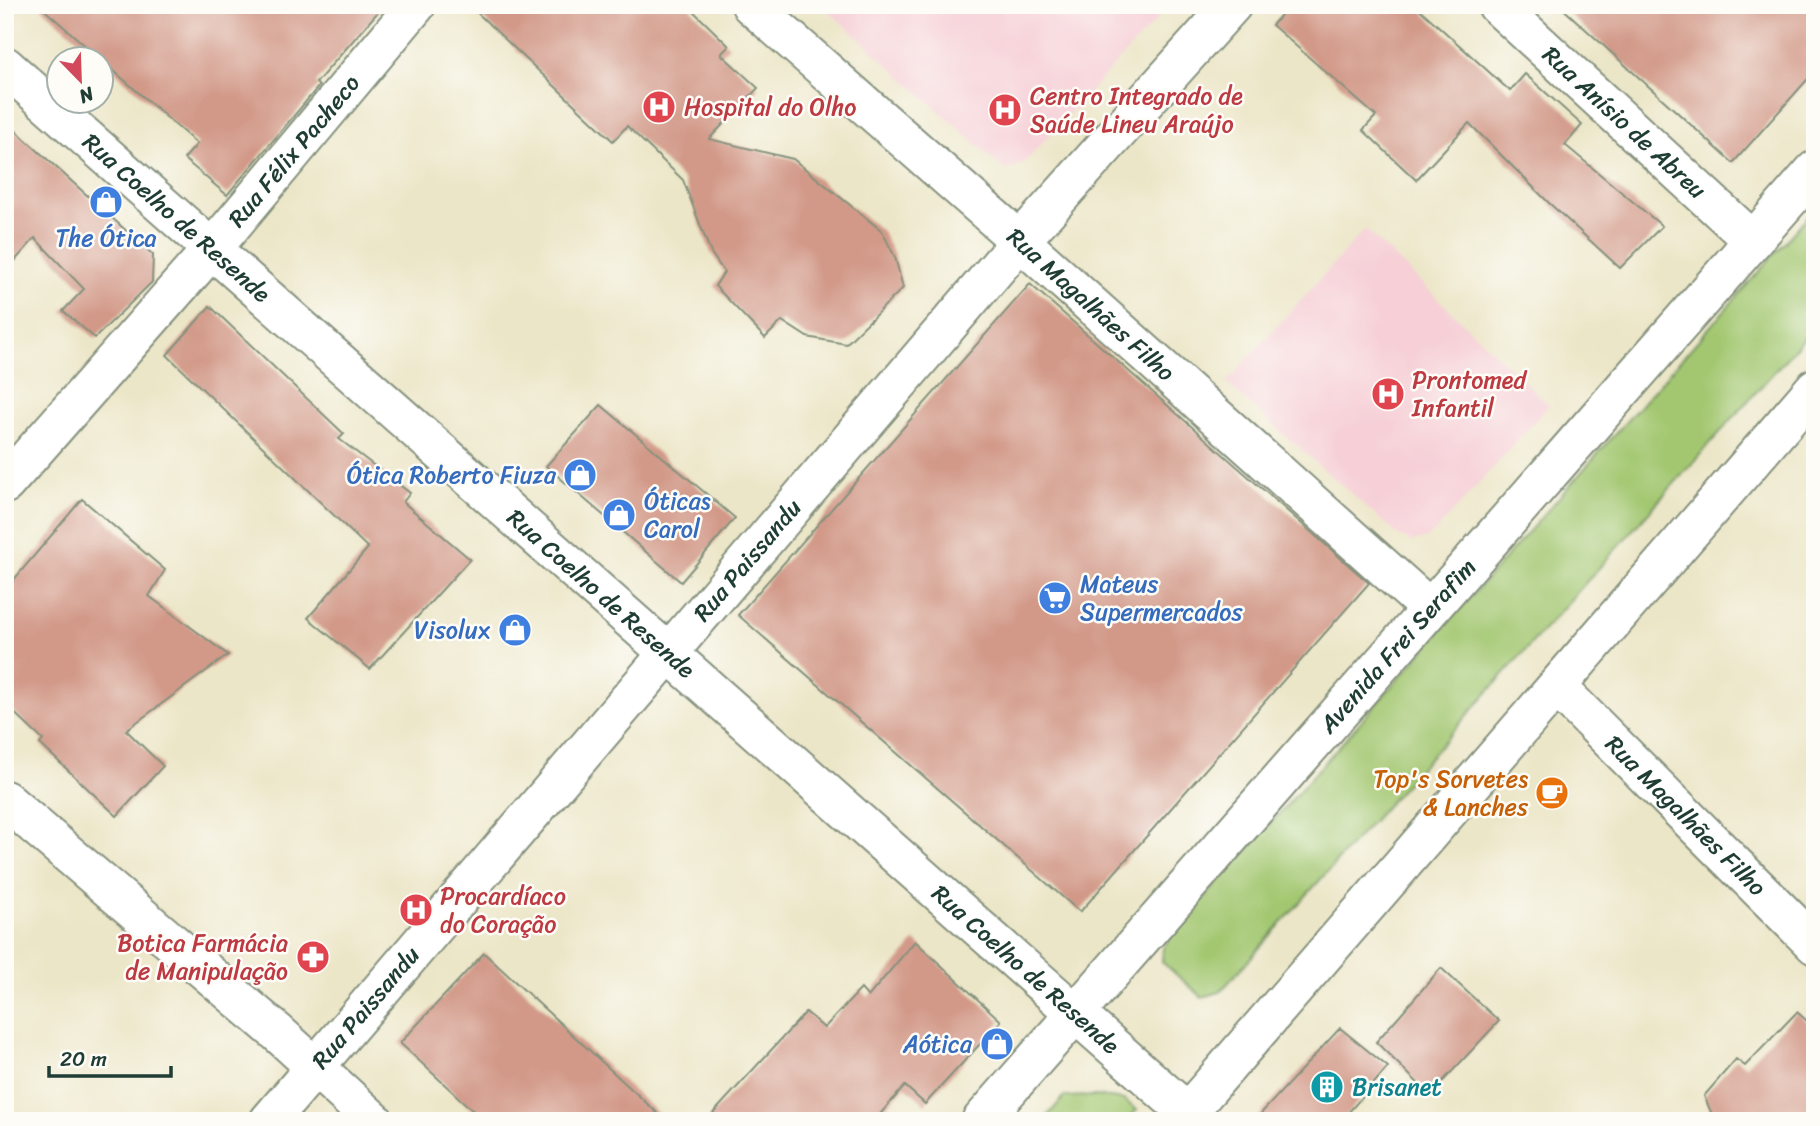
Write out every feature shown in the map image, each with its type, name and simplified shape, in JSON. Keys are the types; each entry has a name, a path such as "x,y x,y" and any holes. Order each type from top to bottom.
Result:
{"main road":[{"name":"Rua Félix Pacheco","path":"5,484 212,248 416,5"},
{"name":"Rua Magalhães Filho","path":"751,5 1020,241 1429,608"},
{"name":"Rua Paissandu","path":"269,1121 666,652 1020,241 1231,5"},
{"name":"Rua Anísio de Abreu","path":"1497,5 1752,240"},
{"name":"Rua Coelho de Resende","path":"5,66 1188,1118"},
{"name":"Avenida Frei Serafim","path":"981,1121 1815,170"},
{"path":"1188,1118 1815,388"},
{"name":"Rua Magalhães Filho","path":"1557,687 1815,945"},
{"path":"5,800 374,1121"}],"shaded area":[{"name":"Centro Integrado de Saúde Lineu Araújo","path":"822,5 1170,5 1023,164 1005,170"},
{"name":"Prontomed Infantil","path":"1365,229 1549,405 1438,529 1426,538 1413,542 1399,536 1226,383"}],"green space":[{"path":"1815,208 1815,326 1220,992 1202,997 1162,962 1163,948 1171,936"},
{"path":"1096,1096 1124,1100 1137,1110 1127,1121 1043,1121 1064,1097"}],"building":[{"path":"39,5 384,5 316,83 319,86 227,195 184,159 197,144 116,73 116,46 86,46"},
{"path":"469,5 687,5 729,46 721,54 758,88 709,139 793,159 882,231 895,257 903,288 846,344 807,337 782,321 765,338 715,286 724,272 711,253 683,180 627,126 613,141"},
{"path":"1290,5 1415,5 1510,91 1525,74 1582,125 1565,145 1662,226 1620,268 1548,202 1469,123 1416,180 1363,130 1376,116 1272,25"},
{"path":"1559,5 1815,5 1815,71 1733,163"},
{"path":"5,121 153,255 152,282 95,338 63,311 84,289 35,238 5,272"},
{"name":"Mateus Supermercados","path":"1030,284 1369,583 1080,912 738,615"},
{"path":"210,306 344,434 339,439 410,493 403,502 470,559 370,669 308,618 368,548 167,355"},
{"path":"601,405 735,518 681,582 546,466"},
{"path":"82,499 165,570 149,596 228,655 126,730 163,766 117,816 40,744 43,740 5,704 5,590"},
{"path":"915,941 1001,1021 925,1104 905,1086 874,1121 706,1121 806,1012 824,1028 861,989 868,997"},
{"path":"484,953 666,1121 484,1121 400,1043"},
{"path":"1441,968 1499,1021 1430,1095 1376,1042"},
{"path":"1797,1012 1815,1028 1815,1121 1715,1121 1704,1096 1736,1059 1745,1066"},
{"name":"Brisanet","path":"1340,1028 1388,1067 1341,1121 1254,1121"}],"place":[{"name":"Hospital do Olho","path":"659,107"},
{"name":"Centro Integrado de Saúde Lineu Araújo","path":"1005,110"},
{"name":"The Ótica","path":"106,202"},
{"name":"Prontomed Infantil","path":"1388,394"},
{"name":"Ótica Roberto Fiuza","path":"580,475"},
{"name":"Óticas Carol","path":"619,515"},
{"name":"Mateus Supermercados","path":"1055,598"},
{"name":"Visolux","path":"515,630"},
{"name":"Top's Sorvetes & Lanches","path":"1552,793"},
{"name":"Procardíaco do Coração","path":"416,910"},
{"name":"Botica Farmácia de Manipulação","path":"313,957"},
{"name":"Aótica","path":"997,1044"},
{"name":"Brisanet","path":"1327,1087"}]}
